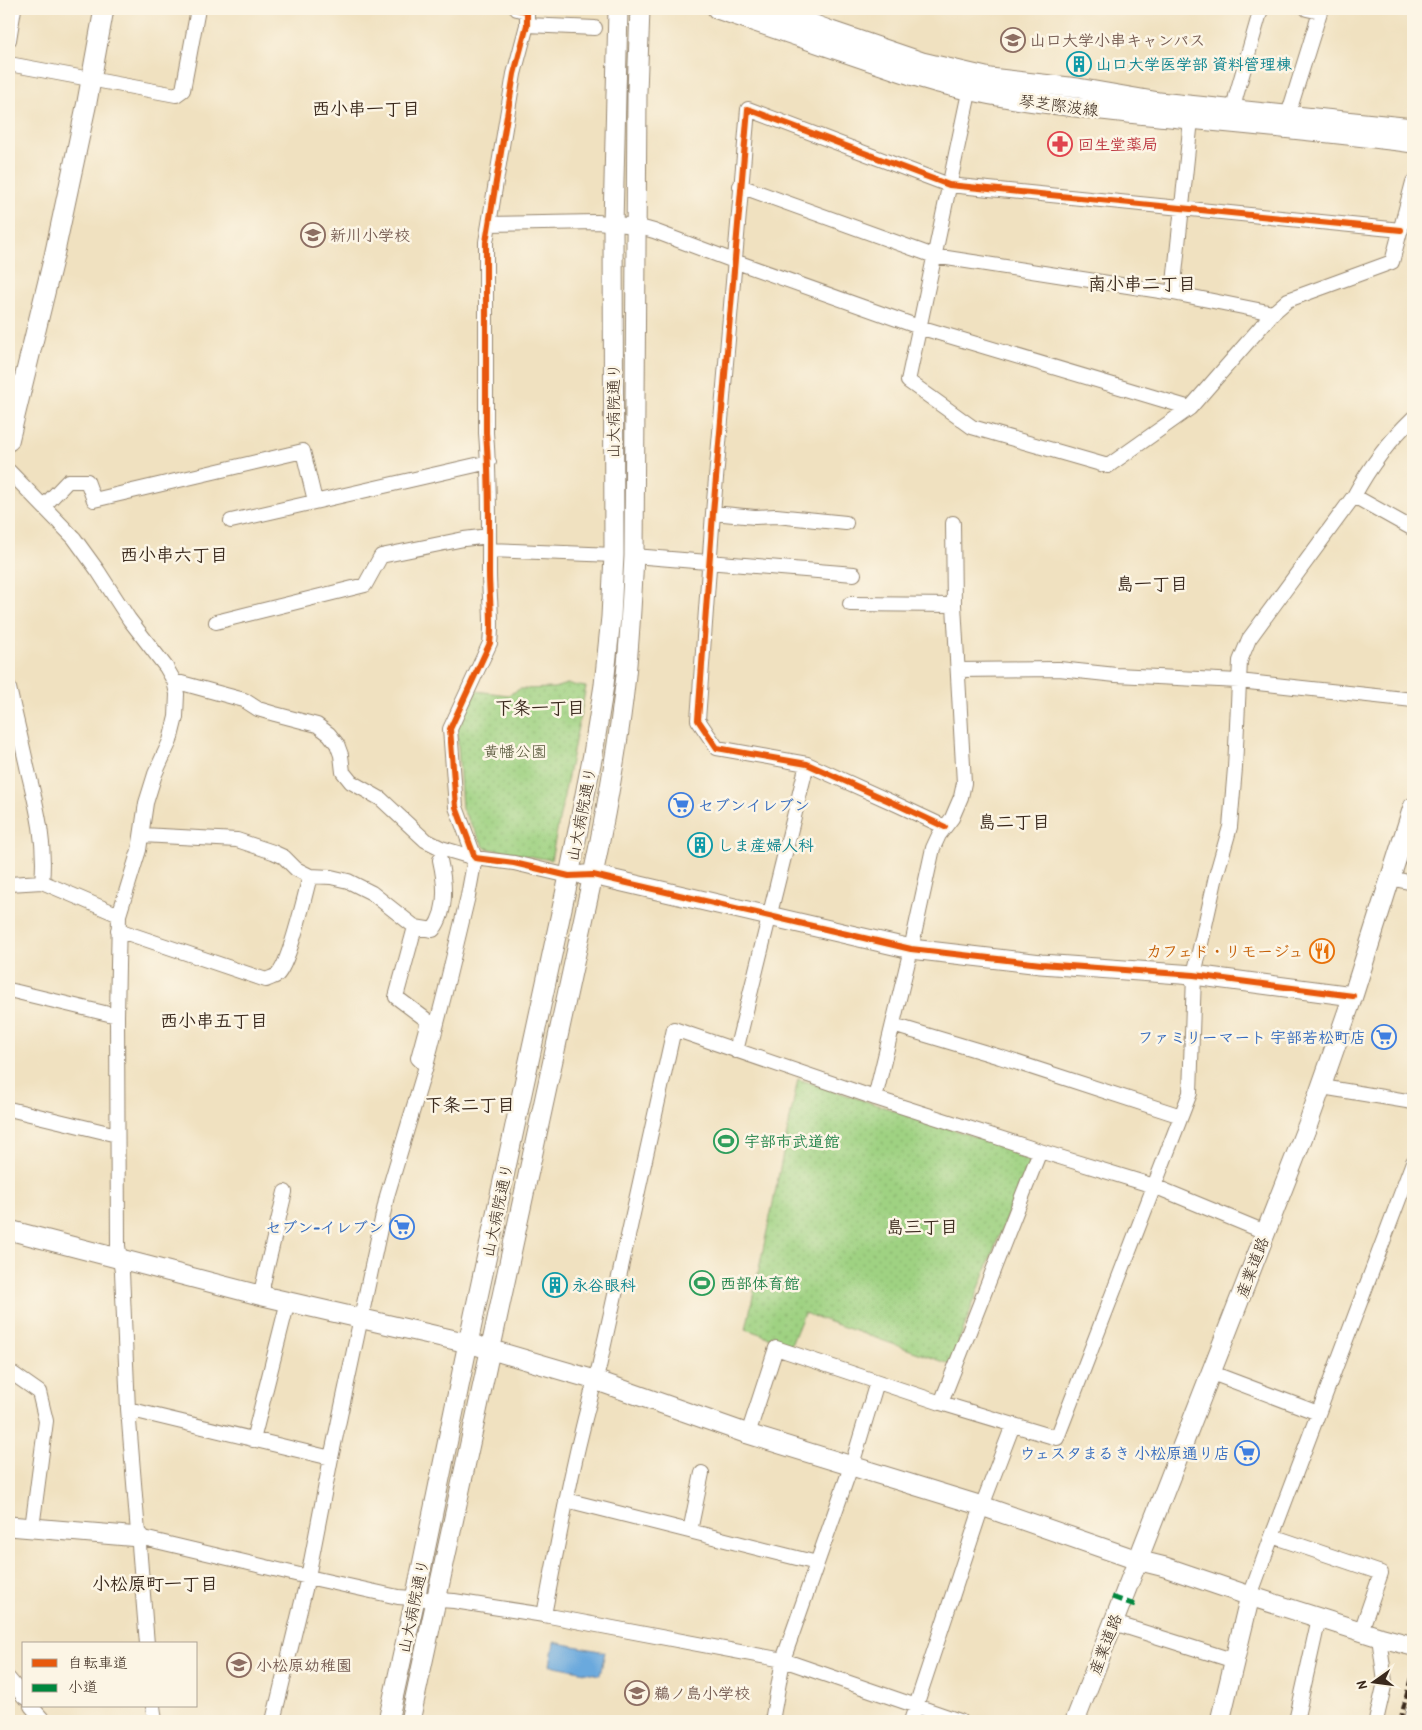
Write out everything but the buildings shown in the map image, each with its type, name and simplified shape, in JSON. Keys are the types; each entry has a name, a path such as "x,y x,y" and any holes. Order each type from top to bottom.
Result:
{"street":[{"path":"9,40 14,9"},
{"path":"9,441 54,256 104,9"},
{"path":"9,64 176,95 183,90 198,9"},
{"path":"273,1721 308,1578 331,1458 387,1196 426,1066 466,906 475,858 456,807 450,729 490,643 492,629 489,598 489,462 486,424 486,242 514,74 527,25 526,11 517,9"},
{"name":"山大病院通り","path":"388,1721 569,876 593,754 604,685 611,618 614,555 613,224 618,9"},
{"name":"山大病院通り","path":"410,1721 593,875 606,811 625,684 634,556 637,92 640,9"},
{"name":"琴芝際波線","path":"717,9 914,76 971,83"},
{"name":"琴芝際波線","path":"772,9 922,62 1012,99 1232,116 1413,143"},
{"path":"1232,116 1260,9"},
{"path":"1288,115 1320,12 1307,9"},
{"path":"527,25 595,28"},
{"path":"971,83 908,381 972,427 1108,466 1190,408 1273,313 1288,300 1392,262 1413,182"},
{"path":"945,827 807,764 717,748 698,720 713,513 748,109 949,186 1401,230"},
{"path":"1173,293 1192,112"},
{"name":"琴芝際波線","path":"1232,116 1288,115 1413,128"},
{"path":"740,186 934,256 1173,293 1273,313"},
{"path":"489,224 598,222 636,226 919,326 1190,408"},
{"path":"748,1434 776,1348 942,1403 1057,1438 1190,1093 1194,975 1216,876 1230,827 1240,661 1249,639 1354,496 1367,471 1377,457 1413,418"},
{"path":"44,506 68,481 87,481 94,500 303,452 315,502"},
{"path":"231,521 489,462"},
{"path":"9,471 74,538 129,619 166,666 174,681 177,694 176,717 170,740 155,774 146,803 142,835 119,915 118,930 116,1016 118,1246 122,1272 128,1409 147,1642"},
{"path":"1354,496 1413,528"},
{"path":"713,513 755,517 776,516 846,523"},
{"path":"875,1098 933,848 939,834 952,818 962,797 964,783 954,605 953,522"},
{"path":"216,622 364,585 381,556 464,539 614,555"},
{"path":"634,556 854,574"},
{"path":"850,604 954,605"},
{"path":"958,670 1059,669 1116,675 1239,680 1413,700"},
{"path":"174,681 244,700 258,709 317,725 329,734 337,744 341,755 343,772 351,782 381,799 425,840 441,848 475,858 514,863 569,876 593,875 911,949 1041,964 1194,975 1353,996"},
{"path":"9,688 38,812 44,863 42,882"},
{"path":"736,1051 807,764"},
{"name":"産業道路","path":"1075,1721 1322,1087 1413,807"},
{"path":"142,835 237,840 284,857 296,869 310,876 331,877 348,881 372,893 415,927 433,930 439,922 445,893 444,876 440,860"},
{"path":"118,930 266,980 278,974 285,960 295,934 310,876"},
{"path":"1390,878 1413,884"},
{"path":"9,884 42,882 119,915"},
{"path":"415,927 396,997 428,1021 418,1058 426,1066"},
{"path":"9,990 116,1016"},
{"path":"893,1025 1009,1060 1181,1116"},
{"path":"544,1615 566,1500 674,1029 875,1098 1154,1186 1266,1232"},
{"path":"1322,1087 1413,1102"},
{"path":"9,1109 117,1135"},
{"path":"942,1403 1040,1151"},
{"path":"1220,1721 1250,1596 1413,1162"},
{"path":"262,1296 263,1284 285,1192"},
{"path":"9,1230 262,1296 468,1343 595,1380 748,1434 982,1506 1137,1560 1165,1567 1319,1618 1413,1646"},
{"path":"252,1440 288,1301"},
{"path":"9,1371 39,1392 46,1421 32,1528"},
{"path":"1212,1373 1318,1413"},
{"path":"772,1721 783,1660 851,1466 878,1382"},
{"path":"128,1409 331,1458"},
{"path":"910,1721 982,1506 1013,1425"},
{"path":"690,1531 702,1473"},
{"path":"566,1500 817,1563"},
{"path":"9,1526 139,1537 308,1578 415,1599 454,1601 544,1615 783,1660 960,1721"},
{"path":"1272,1536 1381,1573 1370,1634 1386,1682 1376,1721"},
{"path":"1296,1721 1319,1618"},
{"path":"1114,1623 1235,1660"},
{"path":"9,1679 22,1695"},
{"path":"33,1708 44,1721"},
{"path":"153,1708 155,1721"},
{"path":"1411,1721 1413,1711"}],"green space":[{"name":"黄幡公園","path":"567,684 586,687 551,860 485,848 462,809 457,727 476,691 508,695 520,689 554,688"},
{"path":"798,1079 1028,1154 1030,1161 1011,1205 950,1364 804,1313 791,1345 746,1329"}],"water":[{"path":"554,1642 605,1652 600,1675 550,1665"}],"railway":[{"path":"1400,1721 1413,1669"}],"marked path":[{"path":"1112,1597 1135,1605"}],"cycle path":[{"path":"517,9 527,11 527,25 514,74 486,242 486,433 489,486 491,634 490,643 450,729 456,807 475,858 514,863 569,876 593,875 911,949 1041,964 1194,975 1353,996"},
{"path":"945,827 807,764 717,748 698,720 713,513 748,109 949,185 1401,230"}],"place":[{"name":"山口大学小串キャンパス","path":"1013,40"},
{"name":"山口大学医学部 資料管理棟","path":"1079,64"},
{"name":"回生堂薬局","path":"1060,144"},
{"name":"新川小学校","path":"313,235"},
{"name":"セブンイレブン","path":"681,805"},
{"name":"しま産婦人科","path":"700,845"},
{"name":"カフェド・リモージュ","path":"1322,951"},
{"name":"ファミリーマート 宇部若松町店","path":"1384,1037"},
{"name":"宇部市武道館","path":"726,1141"},
{"name":"セブン-イレブン","path":"402,1227"},
{"name":"西部体育館","path":"702,1283"},
{"name":"永谷眼科","path":"555,1285"},
{"name":"ウェスタまるき 小松原通り店","path":"1247,1453"},
{"name":"小松原幼稚園","path":"239,1665"},
{"name":"鵜ノ島小学校","path":"637,1693"}],"district":[{"name":"西小串一丁目","path":"366,109"},
{"name":"南小串二丁目","path":"1142,284"},
{"name":"西小串六丁目","path":"174,555"},
{"name":"島一丁目","path":"1152,584"},
{"name":"下条一丁目","path":"540,708"},
{"name":"島二丁目","path":"1014,822"},
{"name":"西小串五丁目","path":"214,1021"},
{"name":"下条二丁目","path":"470,1105"},
{"name":"島三丁目","path":"922,1227"},
{"name":"小松原町一丁目","path":"155,1584"}]}
